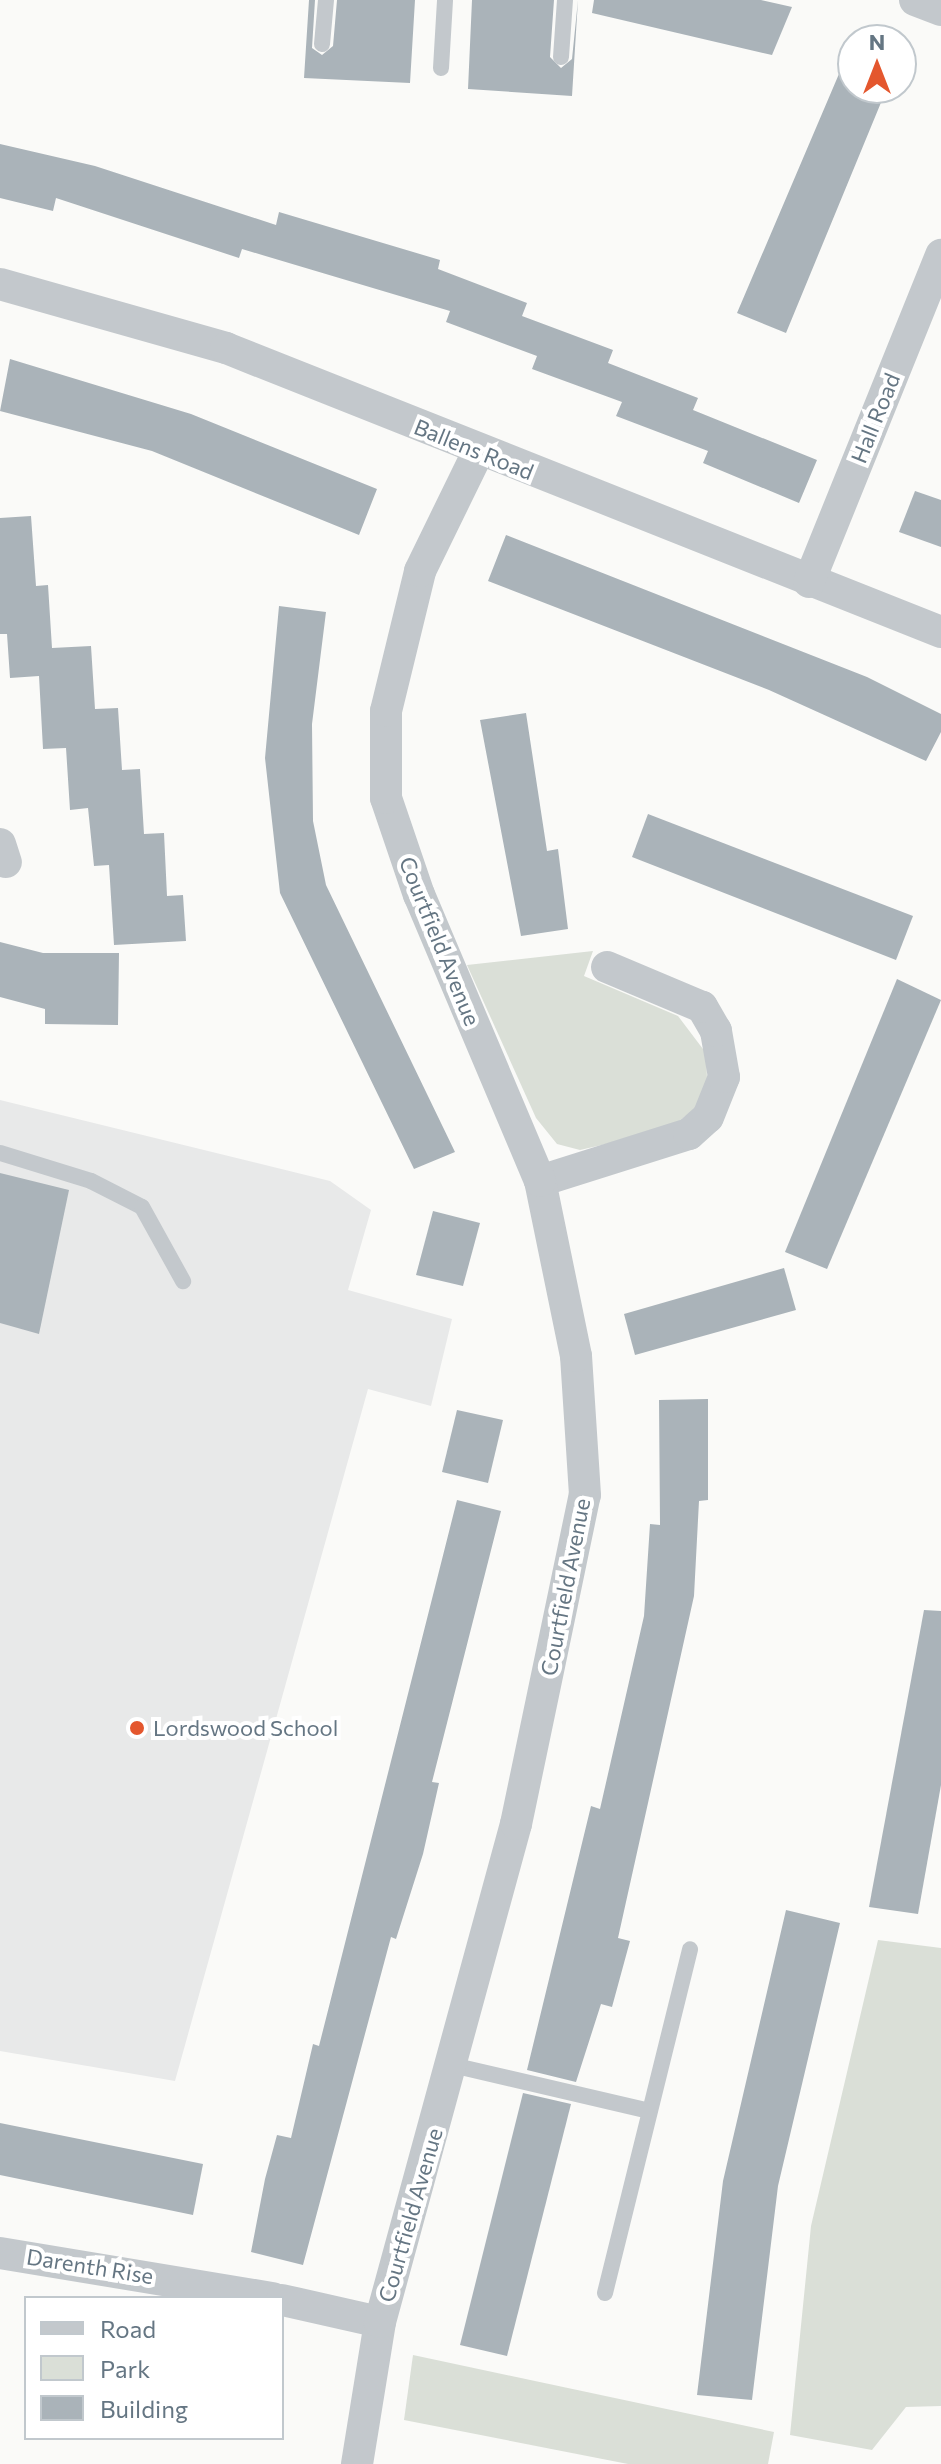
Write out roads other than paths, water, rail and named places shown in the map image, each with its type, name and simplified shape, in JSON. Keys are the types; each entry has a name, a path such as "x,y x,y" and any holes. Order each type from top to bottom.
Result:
{"street":[{"path":"915,0 941,10"},
{"name":"Hall Road","path":"809,582 941,255"},
{"name":"Ballens Road","path":"0,284 226,348 941,632"},
{"name":"Courtfield Avenue","path":"357,2464 380,2322 516,1824 585,1495 576,1356 540,1181 419,895 386,798 386,711 420,571 479,450"},
{"path":"540,1181 689,1134 708,1117 724,1077 716,1031 702,1007 607,967"},
{"name":"Darenth Rise","path":"0,2253 261,2296"},
{"path":"284,2300 380,2322"}],"lane":[{"path":"322,44 326,0"},
{"path":"441,68 445,0"},
{"path":"561,57 565,0"},
{"path":"0,1153 91,1181 142,1207 183,1281"},
{"path":"605,2293 646,2110 690,1949"},
{"path":"452,2065 646,2110"}],"place":[{"name":"Lordswood School","path":"137,1728"}]}
